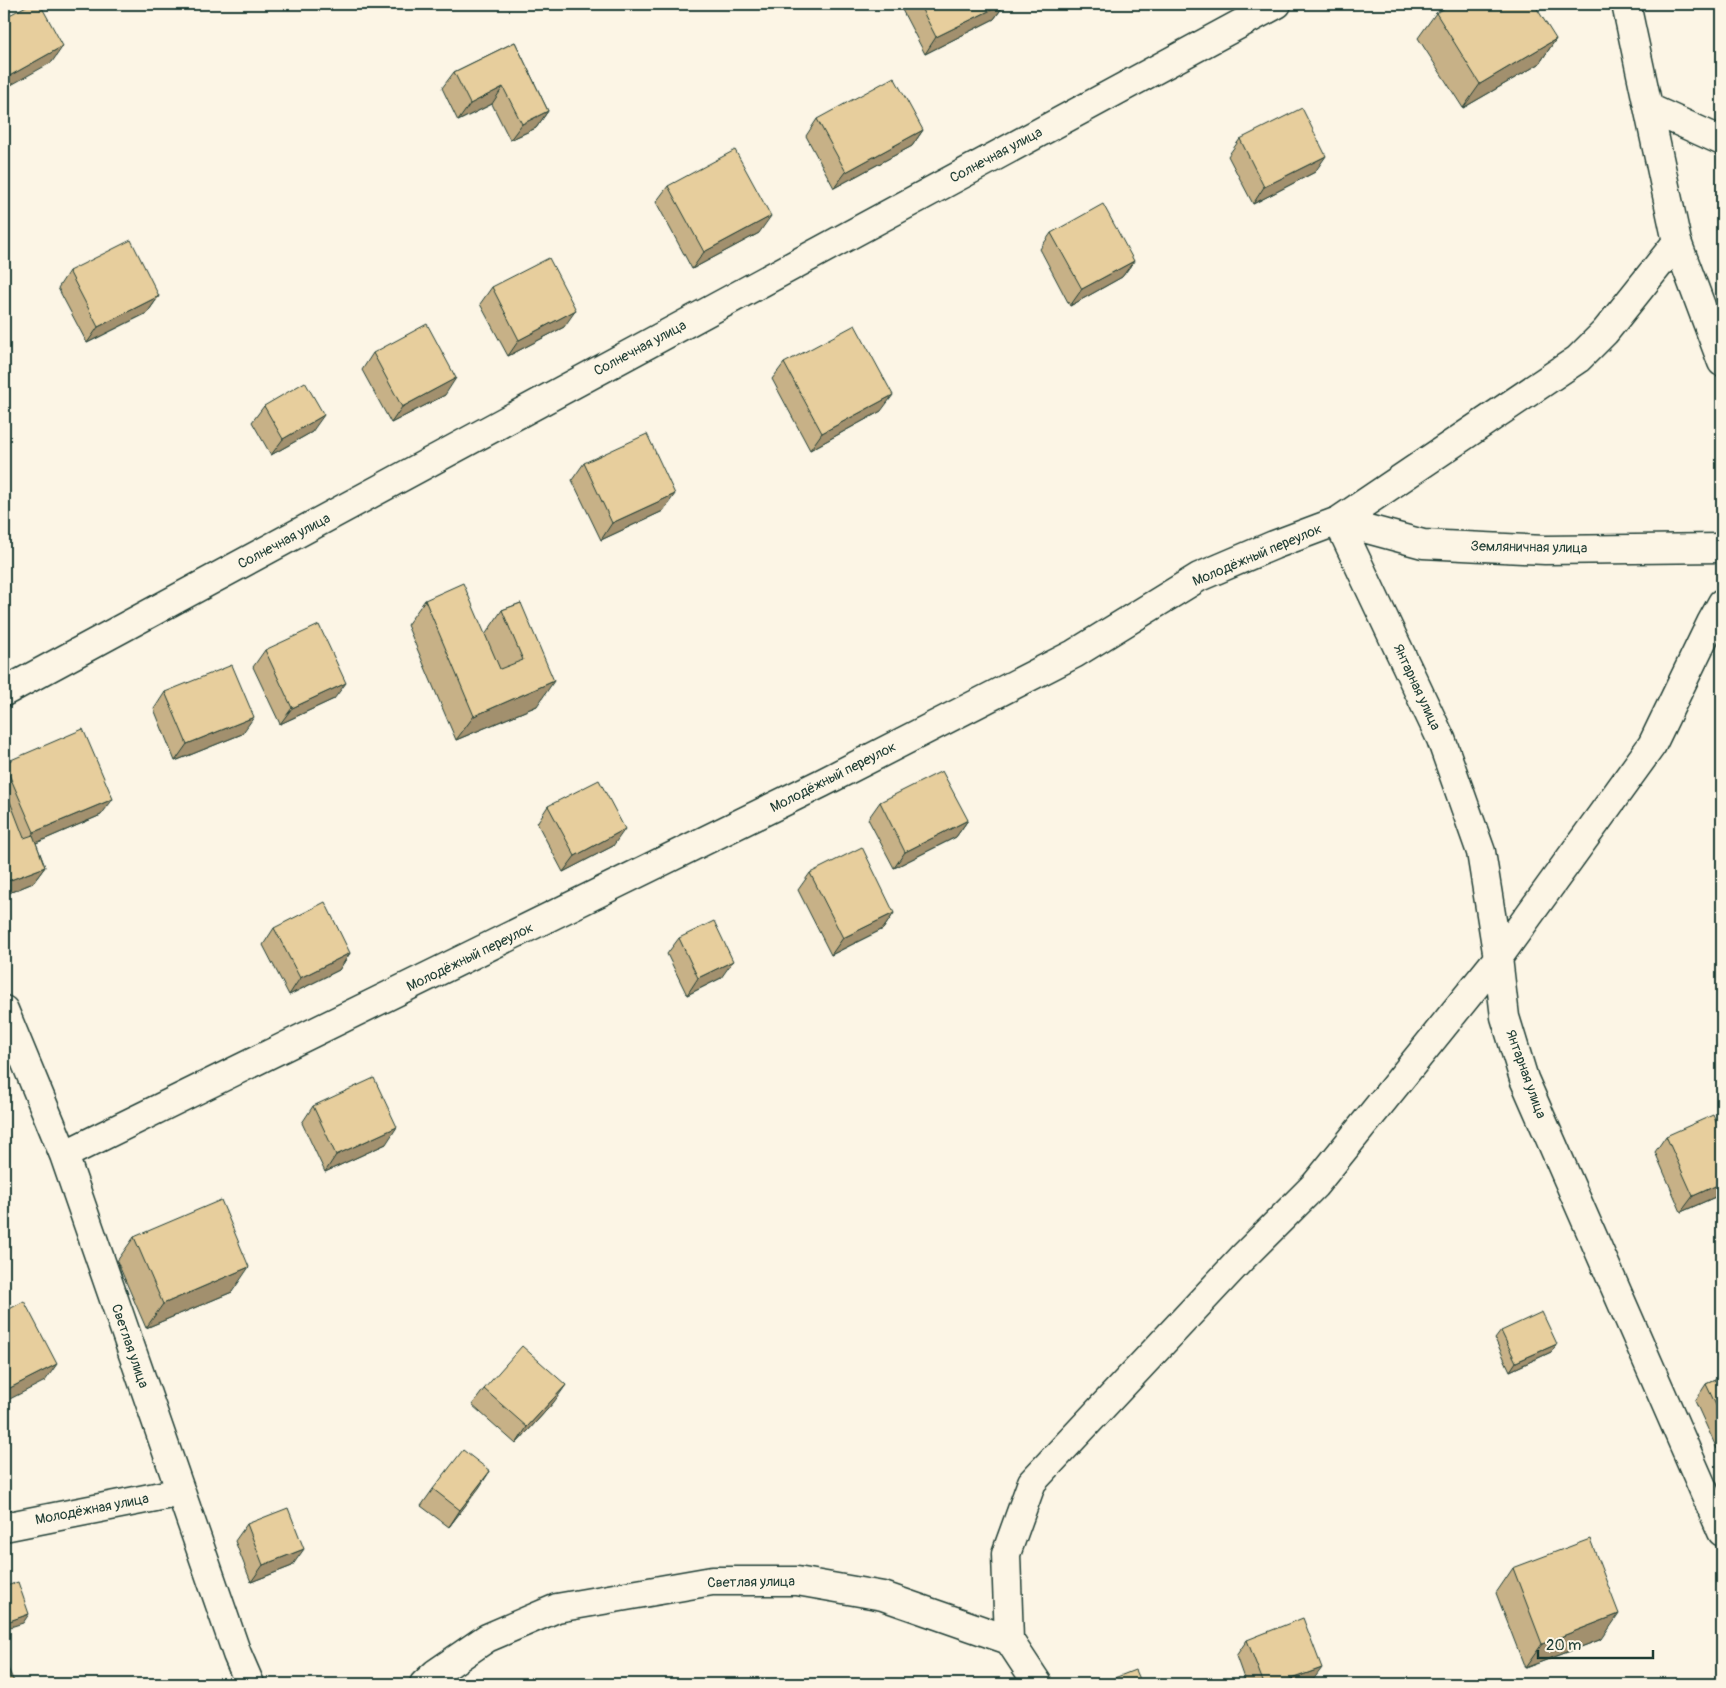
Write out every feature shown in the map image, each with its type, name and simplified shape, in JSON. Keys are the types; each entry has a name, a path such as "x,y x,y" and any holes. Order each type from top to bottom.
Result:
{"street":[{"name":"Солнечная улица","path":"4,692 1277,4"},
{"path":"1626,4 1677,242 1722,362"},
{"path":"1648,108 1722,140"},
{"name":"Молодёжный переулок","path":"64,1155 822,783 1074,654 1199,577 1274,545 1338,521 1578,359 1605,332 1677,242"},
{"name":"Земляничная улица","path":"1338,521 1423,544 1545,550 1722,548"},
{"name":"Янтарная улица","path":"1338,521 1441,739 1481,852 1498,958 1505,1017 1524,1079 1722,1532"},
{"path":"1038,1684 1009,1640 1006,1554 1032,1482 1242,1258 1315,1185 1498,958 1652,745 1722,603"},
{"name":"Светлая улица","path":"4,1010 64,1155 237,1654 250,1684"},
{"name":"Молодёжная улица","path":"4,1527 181,1492"},
{"name":"Светлая улица","path":"424,1684 436,1673 487,1638 557,1608 712,1581 797,1581 883,1596 1009,1640"}],"building":[{"path":"30,4 40,4 63,46 4,79 4,18"},
{"path":"919,4 1003,4 936,37"},
{"path":"1453,4 1534,4 1556,39 1480,84 1436,13"},
{"path":"515,42 548,111 522,124 503,87 470,104 454,72"},
{"path":"894,77 923,130 846,172 817,119"},
{"path":"1302,108 1326,156 1264,187 1240,139"},
{"path":"735,150 771,216 704,252 668,186"},
{"path":"1103,204 1134,261 1082,289 1051,233"},
{"path":"131,240 159,296 98,327 69,271"},
{"path":"549,258 576,310 519,340 492,287"},
{"path":"427,324 456,378 402,407 373,353"},
{"path":"855,325 893,395 822,433 784,363"},
{"path":"305,382 324,415 283,439 264,406"},
{"path":"647,434 675,494 612,523 584,463"},
{"path":"463,583 500,669 523,660 502,610 521,603 554,681 474,716 425,600"},
{"path":"319,625 346,683 292,708 265,650"},
{"path":"232,665 254,717 187,744 165,692"},
{"path":"83,729 113,799 34,832 4,763"},
{"path":"942,771 968,820 905,852 880,802"},
{"path":"599,780 625,829 575,856 548,806"},
{"path":"4,786 24,838 33,835 45,867 5,882 4,879"},
{"path":"862,847 894,913 843,938 810,873"},
{"path":"325,902 350,953 300,978 274,928"},
{"path":"714,921 733,961 698,978 679,938"},
{"path":"374,1078 397,1127 336,1155 313,1106"},
{"path":"1713,1115 1722,1136 1722,1183 1693,1196 1666,1136"},
{"path":"221,1200 249,1267 163,1304 134,1237"},
{"path":"24,1301 57,1364 4,1391 4,1312"},
{"path":"1542,1312 1557,1344 1516,1362 1501,1331"},
{"path":"522,1346 566,1385 527,1427 484,1389"},
{"path":"1722,1377 1722,1418 1706,1384"},
{"path":"463,1450 490,1471 460,1510 433,1489"},
{"path":"288,1508 304,1549 263,1565 247,1524"},
{"path":"1590,1539 1619,1614 1542,1644 1513,1568"},
{"path":"18,1582 29,1614 4,1623 4,1587"},
{"path":"1303,1618 1322,1668 1277,1684 1264,1684 1247,1640"},
{"path":"7,1666 15,1684 4,1684 4,1668"},
{"path":"1135,1670 1141,1684 1099,1684"}]}
